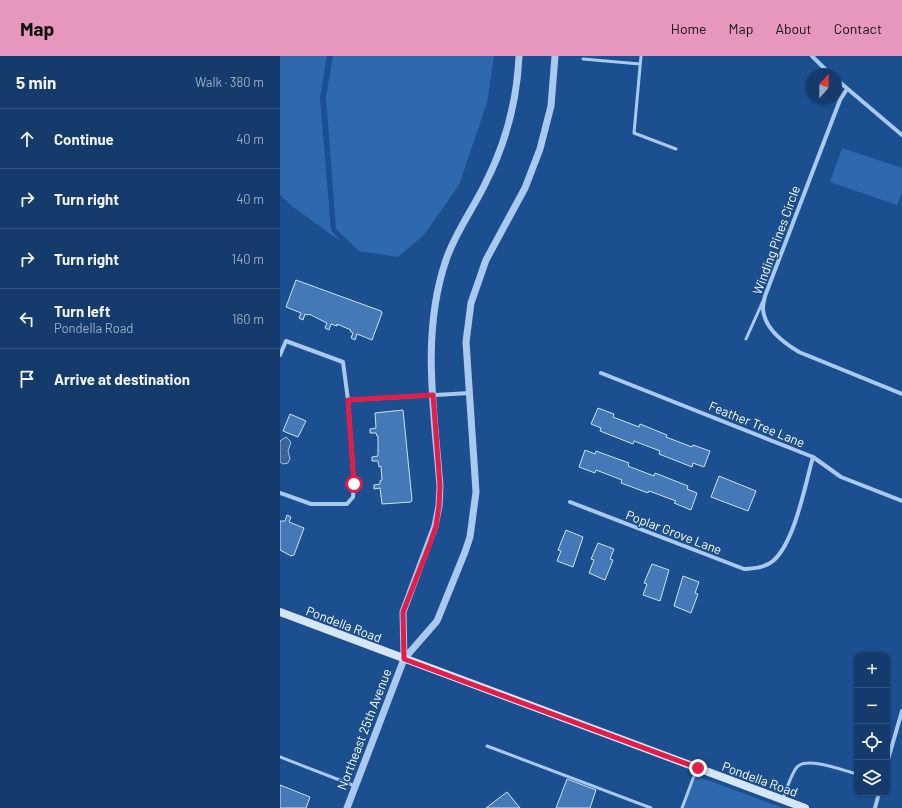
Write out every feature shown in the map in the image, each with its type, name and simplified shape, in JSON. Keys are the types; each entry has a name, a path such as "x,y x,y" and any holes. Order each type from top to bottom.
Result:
{"main road":[{"name":"Pondella Road","path":"280,612 805,808"}],"street":[{"path":"404,659 403,612 436,526 439,506 440,486 430,349 435,301 446,260 485,185 502,144 512,113 519,56"},
{"path":"404,659 437,621 470,537 476,492 466,342 471,303 486,260 520,198 540,148 551,106 556,56"},
{"path":"812,56 824,68"},
{"path":"842,84 902,136"},
{"name":"Winding Pines Circle","path":"847,89 840,100 765,296 763,309 766,318 775,333 784,343 799,352 902,394"},
{"path":"280,355 286,342 343,362 348,400 354,484 353,497 347,504 310,504 280,493"},
{"name":"Feather Tree Lane","path":"601,373 813,457 841,477 902,501"},
{"path":"348,400 470,393"},
{"name":"Poplar Grove Lane","path":"570,502 744,569 759,568 772,562 783,551 790,536 813,457"},
{"name":"Northeast 25th Avenue","path":"347,808 404,659"},
{"path":"888,760 902,710"},
{"path":"875,808 878,796"}],"lane":[{"path":"641,56 634,132 676,149"},
{"path":"583,59 640,64"},
{"path":"746,339 765,296"},
{"path":"487,746 651,808"},
{"path":"280,757 355,786"},
{"path":"782,800 797,767 803,763 810,762 822,764 854,773"},
{"path":"682,808 698,768"}],"shaded area":[{"path":"280,56 327,56 320,98 331,230 340,241 292,206 280,195"},
{"path":"333,56 494,56 487,103 459,185 424,235 398,257 359,251 336,229 326,97"},
{"path":"842,148 902,168 902,192 897,205 830,182"},
{"path":"286,437 291,442 288,451 290,459 288,463 283,464 280,462 280,441"},
{"path":"694,775 783,808 682,808"}],"building":[{"path":"296,280 381,311 382,313 372,340 357,334 355,340 351,338 353,333 350,331 351,330 337,324 337,326 331,324 329,330 325,328 327,323 309,314 305,314 303,320 299,318 301,313 286,307"},
{"path":"598,408 614,414 613,417 639,427 640,424 667,435 666,437 692,447 693,445 710,451 704,467 693,463 692,467 659,454 660,451 634,441 633,444 600,431 601,428 591,424"},
{"path":"403,410 412,500 411,502 382,504 380,488 374,489 374,485 380,484 380,481 382,480 381,466 379,467 378,461 372,461 372,457 378,456 378,436 376,433 370,433 370,429 376,428 375,413"},
{"path":"290,414 306,421 298,437 283,431"},
{"path":"585,450 595,454 596,451 629,463 628,466 654,476 655,473 688,486 687,489 697,493 691,510 674,503 676,501 621,483 622,480 596,470 595,473 579,467"},
{"path":"719,476 756,491 748,511 711,497"},
{"path":"287,515 291,517 289,522 304,528 294,555 291,556 280,550 280,521 285,521"},
{"path":"566,530 583,537 573,567 557,561 561,551 558,550"},
{"path":"598,543 614,549 610,559 613,560 605,580 589,573 594,560 591,559"},
{"path":"652,564 669,570 660,601 643,595 647,584 644,583"},
{"path":"683,576 699,582 695,593 698,594 691,613 674,606"},
{"path":"567,779 596,790 590,808 556,808"},
{"path":"280,785 310,797 306,808 280,808"},
{"path":"507,792 520,808 486,808"}],"route":[{"path":"354,484 348,400 433,395 440,486 439,506 436,526 403,612 404,659 698,768"}]}
